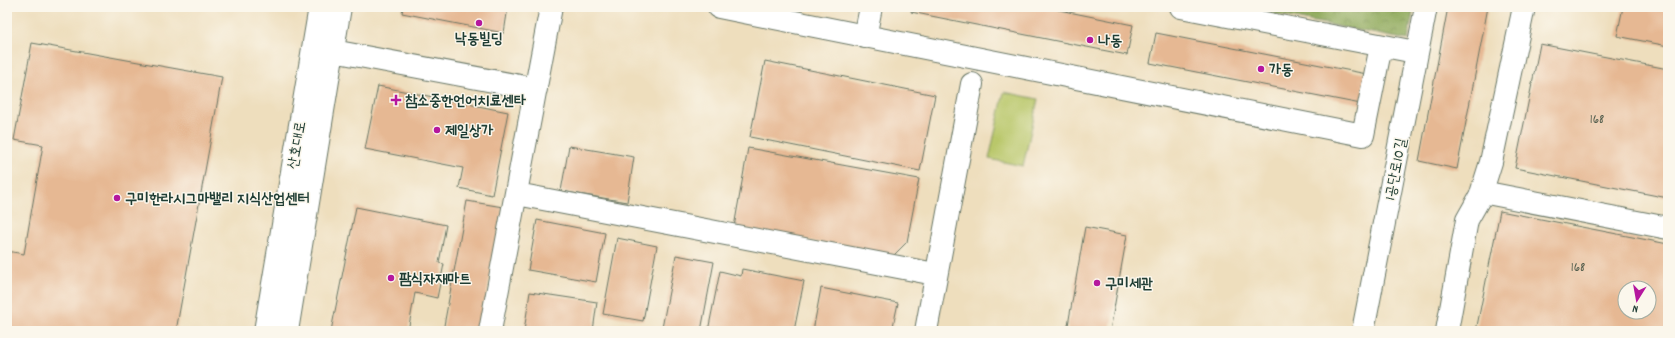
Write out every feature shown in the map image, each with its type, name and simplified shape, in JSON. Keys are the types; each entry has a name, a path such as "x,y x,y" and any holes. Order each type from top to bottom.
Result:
{"street":[{"name":"산호대로","path":"287,331 322,49 320,7"},
{"name":"산호대로","path":"265,331 322,49 340,7"},
{"path":"490,331 551,7"},
{"path":"718,7 1363,135 1381,46"},
{"path":"865,37 871,7"},
{"path":"1181,7 1405,50"},
{"name":"1공단로10길","path":"1363,331 1426,7"},
{"path":"1447,331 1467,220 1482,192 1491,162 1524,7"},
{"path":"322,49 536,89"},
{"path":"926,331 972,84"},
{"path":"1482,192 1668,228"},
{"path":"517,194 936,274"}],"green space":[{"path":"1238,7 1414,7 1408,40"},
{"path":"1004,92 1038,99 1023,166 989,159"}],"building":[{"name":"낙동빌딩","path":"403,7 508,7 504,33 402,13"},
{"name":"나동","path":"912,7 1044,7 1133,25 1127,55 911,12"},
{"path":"1448,7 1488,7 1457,169 1419,161"},
{"path":"1623,7 1668,7 1668,46 1617,36"},
{"name":"가동","path":"1156,33 1372,75 1366,105 1150,63"},
{"name":"구미한라시그마밸리 지식산업센터","path":"32,43 222,77 176,331 7,331 7,251 24,254 43,145 14,140"},
{"path":"1540,44 1668,69 1668,198 1515,168"},
{"path":"765,61 935,95 920,171 750,137"},
{"name":"제일상가","path":"378,86 508,112 492,195 459,188 463,168 365,149"},
{"path":"569,146 634,157 627,202 561,191"},
{"path":"748,148 919,179 907,242 893,256 734,227"},
{"path":"467,201 503,207 480,331 443,331"},
{"name":"팜식자재마트","path":"356,207 446,225 439,263 444,264 437,298 415,293 408,331 331,331"},
{"path":"1500,211 1668,244 1668,331 1476,331"},
{"path":"537,220 605,233 596,282 528,270"},
{"name":"구미세관","path":"1085,227 1127,235 1110,331 1067,331"},
{"path":"617,238 657,246 643,321 603,314"},
{"path":"676,255 714,262 701,331 677,331 662,328"},
{"path":"742,269 804,281 794,331 708,331 720,271 741,276"},
{"path":"821,288 898,303 892,331 813,331"},
{"path":"530,292 597,302 593,331 524,331"}],"place":[{"name":"낙동빌딩","path":"479,23"},
{"name":"나동","path":"1090,40"},
{"name":"가동","path":"1261,69"},
{"name":"참소중한언어치료센타","path":"396,100"},
{"name":"제일상가","path":"437,130"},
{"name":"구미한라시그마밸리 지식산업센터","path":"117,198"},
{"name":"팜식자재마트","path":"391,278"},
{"name":"구미세관","path":"1097,283"}]}
